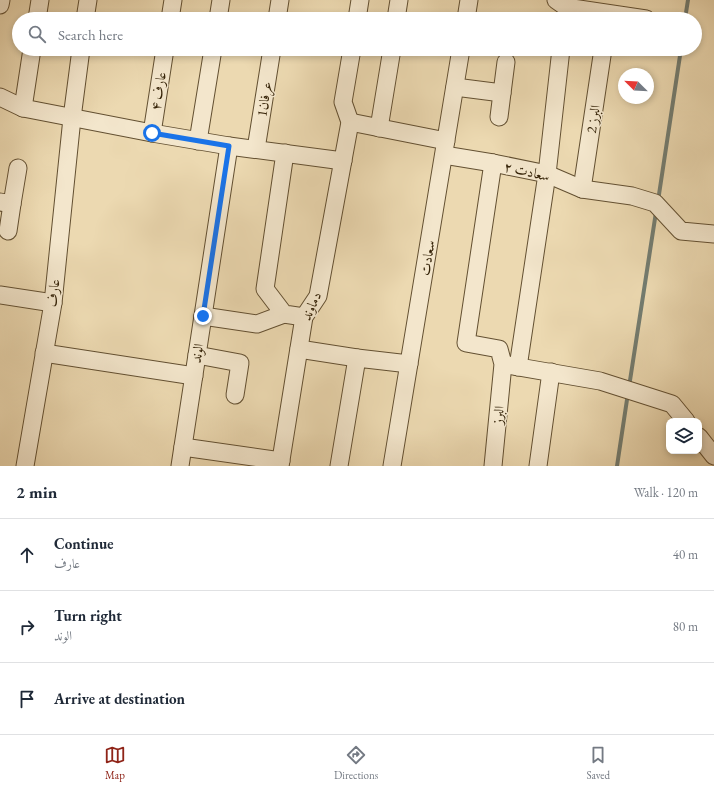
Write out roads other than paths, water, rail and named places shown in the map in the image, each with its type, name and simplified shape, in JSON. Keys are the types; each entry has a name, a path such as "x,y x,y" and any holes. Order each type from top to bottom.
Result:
{"street":[{"path":"0,5 1,0"},
{"path":"38,12 40,0"},
{"path":"86,12 88,0"},
{"path":"171,12 173,0"},
{"path":"219,12 221,0"},
{"path":"278,12 280,0"},
{"path":"358,12 360,0"},
{"path":"397,12 399,0"},
{"path":"467,12 469,0"},
{"path":"570,7 609,11"},
{"path":"23,108 31,56"},
{"name":"عارف","path":"25,466 53,302 72,118 80,56"},
{"name":"عارف ۴","path":"152,133 164,56"},
{"path":"198,141 212,56"},
{"name":"عرفان1","path":"256,150 271,56"},
{"path":"350,122 343,102 351,56"},
{"path":"379,128 391,56"},
{"name":"سعادت","path":"392,466 460,56"},
{"name":"البرز","path":"493,466 510,366 547,174 560,56"},
{"name":"البرز 2","path":"582,189 602,56"},
{"path":"499,117 506,62"},
{"path":"455,87 502,93"},
{"path":"0,97 23,108 72,118 198,141 343,162"},
{"name":"سعادت ۲","path":"350,122 379,128 493,163 547,174 582,189 632,196 655,203 681,230 714,234"},
{"name":"دماوند","path":"281,463 304,317 318,296 350,122"},
{"name":"الوند","path":"180,466 229,146"},
{"path":"284,314 265,289 285,153"},
{"path":"493,163 466,343 499,349 510,366 600,381 672,404 684,418"},
{"path":"8,231 6,203 18,168"},
{"path":"0,295 53,302"},
{"path":"203,316 257,324 284,314 304,317"},
{"path":"299,349 409,364"},
{"path":"44,353 194,376"},
{"path":"197,355 240,362 235,395"},
{"path":"339,466 357,358"},
{"path":"538,466 551,372"},
{"path":"702,441 714,456"},
{"path":"183,446 281,463"}],"waterway":[{"path":"686,12 688,0"},
{"path":"658,201 680,56"},
{"path":"629,387 656,212"},
{"path":"617,466 628,393"}]}
